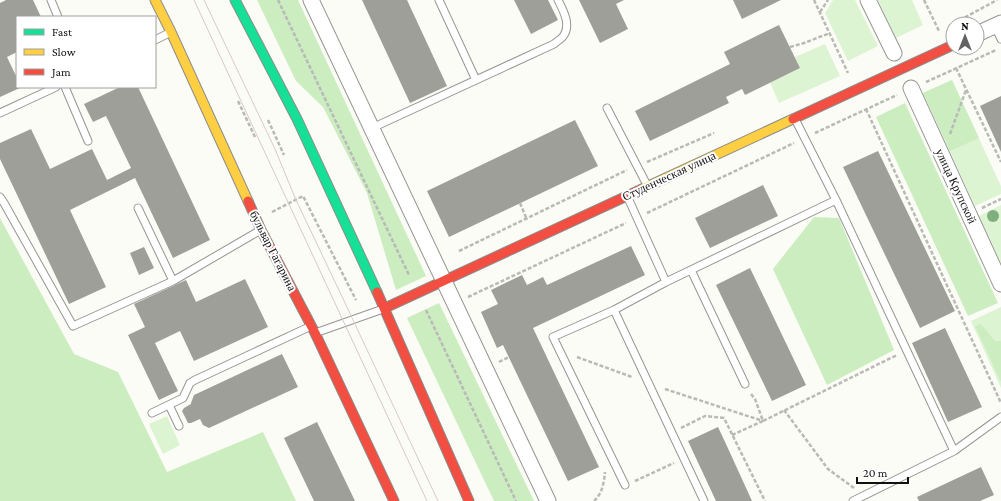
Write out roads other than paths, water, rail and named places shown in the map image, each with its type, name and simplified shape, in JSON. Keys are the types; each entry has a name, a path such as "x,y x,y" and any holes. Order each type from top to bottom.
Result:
{"street":[{"name":"бульвар Гагарина","path":"155,0 261,230 313,329 394,501"},
{"path":"235,0 297,119 385,308 469,501"},
{"path":"312,0 548,501"},
{"path":"868,0 894,53"},
{"path":"985,32 999,29"},
{"name":"Студенческая улица","path":"385,308 945,49"},
{"name":"улица Крупской","path":"911,88 1001,284"}],"lane":[{"path":"50,0 58,16"},
{"path":"439,0 476,80"},
{"path":"372,128 554,44 564,36 567,28 566,16 558,0"},
{"path":"156,40 171,32"},
{"path":"0,113 54,88"},
{"path":"65,88 88,141"},
{"path":"607,108 648,186"},
{"path":"794,118 836,200 954,451"},
{"path":"627,196 666,282"},
{"path":"0,197 73,326 173,281 261,230"},
{"path":"625,485 553,337 614,310 666,282 836,200"},
{"path":"138,208 173,281"},
{"path":"692,270 745,384"},
{"path":"152,413 183,398 190,383 195,380 313,329 385,308"},
{"path":"614,310 704,501"},
{"path":"169,405 179,426"},
{"path":"853,501 954,451 1001,417"}],"tram line":[{"path":"194,0 427,501"},
{"path":"204,0 275,149 296,200 438,501"}]}
